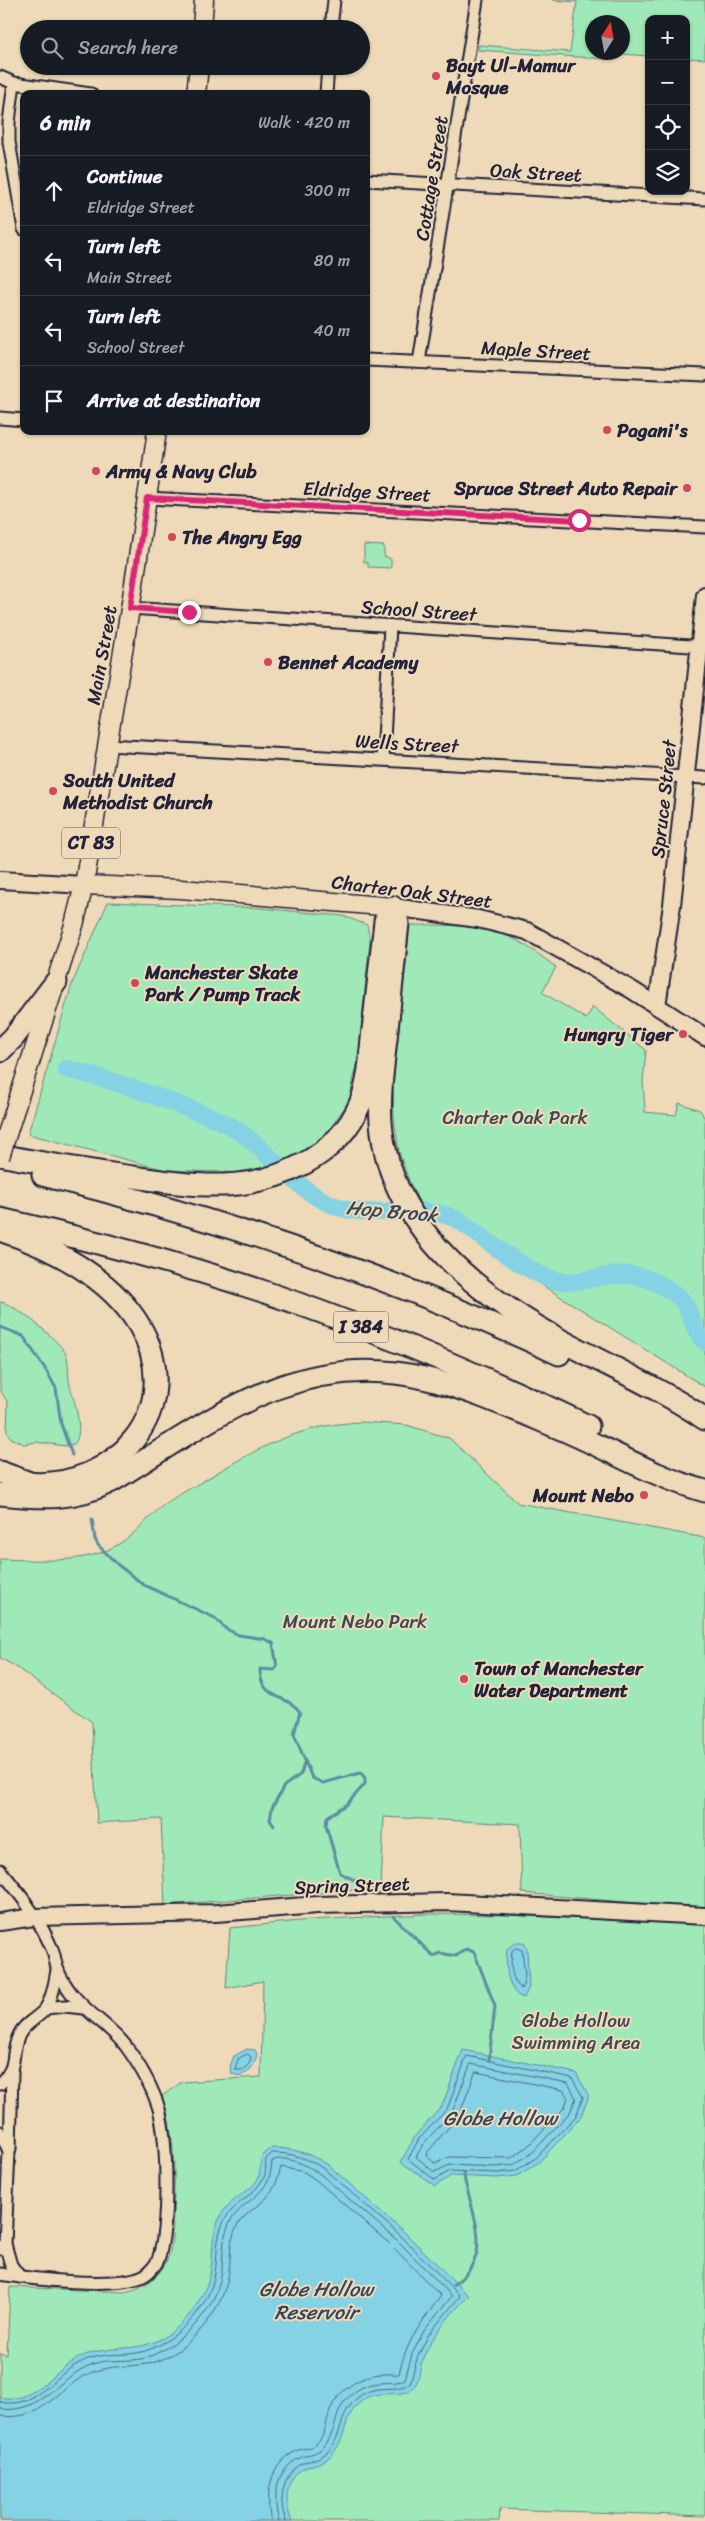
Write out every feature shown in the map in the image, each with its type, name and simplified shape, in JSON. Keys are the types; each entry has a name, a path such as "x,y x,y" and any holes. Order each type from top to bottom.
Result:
{"highway":[{"path":"0,1156 86,1170 197,1184 234,1184 271,1177 307,1163 329,1147 346,1128 364,1094 370,1057 384,921 393,907"},
{"path":"393,907 398,923 380,1110 386,1154 399,1192 420,1226 460,1270 509,1310 571,1346 666,1395 705,1419"},
{"path":"0,1051 14,1037 56,982"},
{"name":"I 384","path":"0,1165 203,1219 368,1275 520,1336 705,1425"},
{"name":"I 384","path":"0,1219 176,1264 332,1316 514,1392 705,1484"},
{"path":"0,1230 62,1257 104,1286 125,1306 139,1325 147,1342 152,1364 153,1389 149,1411 138,1434 121,1454 100,1470 81,1478 58,1483 0,1480"},
{"path":"0,1494 57,1498 94,1490 235,1406 264,1392 316,1376 363,1372 414,1376 451,1385 567,1432 672,1479 705,1491"},
{"path":"0,1472 30,1483"}],"main road":[{"path":"203,20 204,0"},
{"path":"196,90 198,75"},
{"name":"Main Street","path":"84,885 156,435"},
{"name":"Charter Oak Street","path":"84,885 201,891 393,907"},
{"name":"CT 83","path":"0,1156 74,924 84,885"}],"street":[{"path":"333,20 334,0"},
{"name":"Cottage Street","path":"419,362 477,0"},
{"path":"326,90 327,75"},
{"path":"0,77 14,83 62,90"},
{"path":"14,83 9,122 9,142 20,206"},
{"name":"Oak Street","path":"370,180 705,199"},
{"name":"Maple Street","path":"370,360 705,375"},
{"path":"0,418 20,420"},
{"name":"Eldridge Street","path":"147,498 222,500 705,527"},
{"name":"Spruce Street","path":"657,1006 672,904 702,647 705,595"},
{"name":"School Street","path":"130,608 702,647"},
{"path":"384,759 390,626"},
{"name":"Wells Street","path":"107,744 705,778"},
{"path":"0,880 84,885"},
{"name":"Charter Oak Street","path":"393,907 478,919 527,931 657,1006 705,1037"},
{"path":"0,1870 34,1917 52,1949 57,1970 83,2008 106,2026 127,2048 159,2109 164,2144 165,2185 163,2240 157,2262 144,2276 122,2282 20,2277 0,2274"},
{"name":"Spring Street","path":"0,1922 34,1917 216,1913 317,1905 447,1902 705,1916"},
{"path":"20,2277 11,2265 2,2247 9,2151 12,2072 19,2036 26,2025 46,2008 53,1990 57,1970"},
{"path":"46,2008 66,2006 83,2008"},
{"path":"0,2084 12,2072"},
{"path":"0,2132 9,2151"}],"green space":[{"path":"552,0 705,0 705,59 690,58 690,15 645,15 645,56 630,55 630,15 585,15 585,57 478,50 479,45 570,52 577,2"},
{"path":"364,545 384,546 384,556 391,559 391,568 368,567 368,562 364,562"},
{"path":"108,902 261,908 343,916 367,925 370,940 358,1059 349,1101 329,1130 308,1152 251,1173 166,1170 28,1134 72,984"},
{"name":"Charter Oak Park","path":"410,925 450,925 489,930 525,945 556,967 542,992 586,1019 593,1007 646,1050 643,1081 645,1112 676,1115 679,1103 700,1110 705,1119 705,1387 542,1285 509,1257 464,1226 424,1212 409,1181 399,1152 394,1118 393,1086"},
{"path":"0,1302 7,1304 36,1323 55,1340 66,1354 69,1381 79,1431 74,1444 65,1446 36,1442 24,1444 11,1438 7,1432 8,1403 0,1390"},
{"name":"Mount Nebo Park","path":"361,1422 406,1425 449,1438 518,1503 705,1538 705,1907 683,1907 522,1893 520,1824 384,1817 381,1888 165,1905 161,1819 97,1823 92,1722 13,1665 0,1658 0,1559 61,1560 106,1551 125,1540 170,1500 264,1447 282,1439 319,1428"},
{"name":"Globe Hollow Swimming Area","path":"427,1914 506,1915 705,1925 705,2516 500,2509 499,2521 0,2521 0,2353 7,2355 10,2287 124,2292 143,2286 154,2278 163,2268 170,2252 172,2240 174,2171 172,2141 167,2111 162,2096 182,2082 261,2077 263,1981 226,1988 230,1928 309,1920"}],"water":[{"path":"515,1943 524,1943 527,1949 529,1987 524,1998 518,1996 514,1991 508,1978 507,1949"},
{"path":"247,2049 255,2050 257,2054 252,2067 242,2075 232,2074 230,2066 234,2056"},
{"name":"Globe Hollow","path":"463,2050 576,2073 589,2096 580,2118 539,2162 517,2176 497,2178 451,2176 435,2186 401,2162 415,2136 442,2106"},
{"name":"Globe Hollow Reservoir","path":"272,2148 301,2152 327,2164 403,2231 469,2296 449,2317 428,2347 415,2385 405,2392 372,2395 358,2404 349,2417 339,2445 331,2456 324,2461 305,2468 293,2477 287,2499 292,2521 0,2521 0,2397 22,2397 40,2387 75,2360 86,2355 141,2346 152,2343 171,2333 192,2311 207,2284 211,2268 214,2233 219,2219 227,2206 256,2182 262,2156"}],"waterway":[{"name":"Hop Brook","path":"66,1069 96,1076 139,1090 224,1123 249,1139 307,1190 333,1205 348,1210 364,1212 413,1211 445,1215 460,1221 519,1263 554,1280 573,1281 621,1275 636,1276 652,1281 679,1297 688,1310 696,1330 705,1342"},
{"path":"0,1327 23,1336 56,1388 61,1424 72,1455"},
{"path":"92,1519 95,1539 98,1545 118,1565 144,1585 215,1618 226,1629 239,1635 265,1639 273,1643 277,1667 274,1670 260,1669 261,1679 269,1692 289,1702 300,1712 294,1734 312,1778 323,1783 361,1773 365,1778 365,1784 347,1804 327,1817 326,1826 340,1873 373,1889 377,1897"},
{"path":"274,1826 270,1820 272,1808 284,1786 301,1774 304,1763"},
{"path":"393,1916 433,1956 440,1953 456,1956 466,1949 474,1952 495,2006 489,2060"},
{"path":"453,2285 472,2266 478,2245 476,2222 464,2173"}],"place":[{"name":"Bayt Ul-Mamur Mosque","path":"436,76"},
{"name":"Pagani's","path":"607,430"},
{"name":"Army & Navy Club","path":"96,471"},
{"name":"Spruce Street Auto Repair","path":"687,488"},
{"name":"The Angry Egg","path":"172,537"},
{"name":"Bennet Academy","path":"268,662"},
{"name":"South United Methodist Church","path":"53,791"},
{"name":"Manchester Skate Park / Pump Track","path":"135,983"},
{"name":"Hungry Tiger","path":"683,1034"},
{"name":"Mount Nebo","path":"644,1495"},
{"name":"Town of Manchester Water Department","path":"464,1679"}],"route":[{"path":"189,612 130,608 147,498 222,500 579,520"}]}
